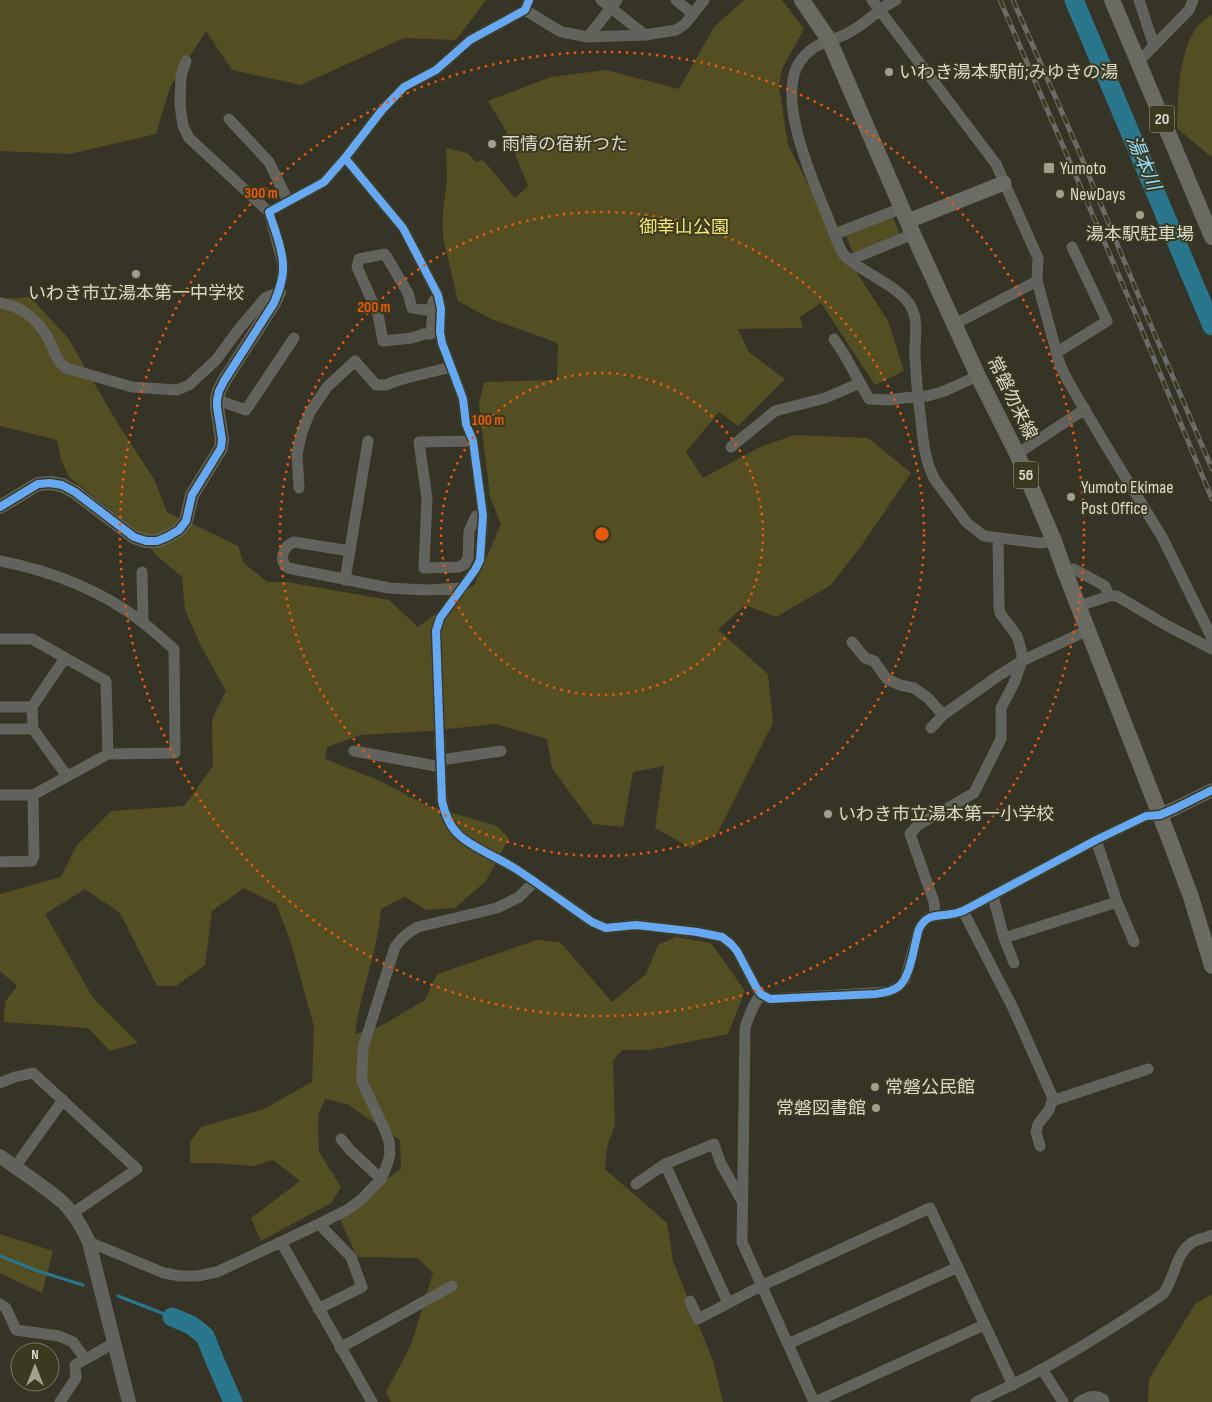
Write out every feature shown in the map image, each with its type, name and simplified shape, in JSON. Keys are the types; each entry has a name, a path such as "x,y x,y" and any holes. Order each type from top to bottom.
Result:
{"main road":[{"name":"常磐勿来線","path":"802,0 829,40 908,221 978,376 1017,454 1054,541 1160,814 1191,898 1212,966"},
{"name":"20","path":"1112,0 1212,237"},
{"path":"908,221 1004,183"}],"street":[{"path":"601,0 614,4 645,35"},
{"path":"676,0 693,14"},
{"path":"269,212 324,182 382,110 404,87 436,70 470,40 527,5 556,29 588,36 645,35 676,30 685,24 704,0"},
{"path":"872,0 996,164 1038,258 1037,281 1060,365 1099,434 1162,537 1212,638"},
{"path":"896,0 880,10 867,22 846,34 818,44 808,52 795,70 792,79 793,108 805,162 843,254 898,293 912,307 915,315 915,357 924,449 930,473 934,480 967,523 984,536 1041,543 1054,541"},
{"path":"1139,0 1154,46"},
{"path":"1138,62 1188,10 1193,0"},
{"path":"588,36 614,4"},
{"path":"0,507 38,484 62,485 75,492 134,537 146,541 157,541 179,530 186,521 192,495 221,448 222,439 217,400 224,381 274,303 279,292 283,264 269,212 189,138 184,126 180,104 181,76 186,61"},
{"path":"229,119 269,162 288,201"},
{"path":"345,158 403,228 438,295 442,343 461,394 466,424 472,441 483,515 480,560 475,570 440,618 436,631 442,801 444,813 459,835 516,869 592,922 606,928 636,925 722,937 737,951 761,994 770,999 887,992 898,987 905,980 917,936 922,923 926,919 963,911 1096,840 1146,816 1160,814 1176,808 1212,790"},
{"path":"835,234 908,221"},
{"path":"850,260 908,221"},
{"path":"1056,352 1107,322 1072,247"},
{"path":"433,311 412,308 408,294 385,254 359,258 357,267 378,314 383,341 432,334 433,311 433,302 438,295"},
{"path":"955,324 1037,281"},
{"path":"0,303 11,304 33,318 47,336 54,355 60,364 66,368 132,387 177,390 189,385 216,360 265,298 279,292"},
{"path":"217,400 246,410 294,338"},
{"path":"834,339 869,399 889,400 927,396 942,392 978,376"},
{"path":"299,488 297,454 302,432 310,412 327,387 355,361 376,385 386,385 451,367"},
{"path":"731,447 775,411 825,398 860,383"},
{"path":"1017,454 1085,410"},
{"path":"345,580 368,441"},
{"path":"472,441 419,442 428,499 424,568 459,567 465,564 468,558 469,531 476,516 483,515"},
{"path":"935,916 934,902 910,834 918,825 974,793 1002,739 1001,708 1014,683 1022,661 1022,653 1017,636 1000,613 998,538"},
{"path":"350,551 294,542 285,548 282,559 283,565 288,568 389,588 426,590 462,588"},
{"path":"0,561 50,574 90,590 142,622 174,650 175,753 108,754 33,795 0,794"},
{"path":"1065,572 1074,569 1105,586 1109,596"},
{"path":"142,572 142,622"},
{"path":"1079,606 1109,596 1117,596 1212,649"},
{"path":"930,728 943,715 1022,661 1088,630"},
{"path":"0,639 32,639 106,681 108,754"},
{"path":"852,642 865,658 874,661 887,679 900,686 914,688 928,698 943,715"},
{"path":"65,658 32,707 33,729 67,776"},
{"path":"0,707 32,707"},
{"path":"0,729 33,729"},
{"path":"354,751 441,763 502,751"},
{"path":"0,862 32,861 34,856 33,795"},
{"path":"1096,840 1117,902 1134,942"},
{"path":"89,1242 164,1273 180,1276 197,1276 217,1272 347,1210 360,1200 380,1178 390,1154 384,1128 362,1082 363,1048 395,947 400,939 418,926 497,908 519,897 534,882"},
{"path":"993,896 1004,938 1014,963"},
{"path":"1004,938 1117,902"},
{"path":"963,911 1012,1008 1053,1098 1049,1110 1038,1124 1036,1132 1040,1146"},
{"path":"761,994 754,1004 745,1028 742,1242 815,1402 984,1325"},
{"path":"1052,1100 1148,1069"},
{"path":"0,1083 15,1077 34,1073 137,1169 73,1213"},
{"path":"15,1167 62,1100"},
{"path":"341,1139 380,1178"},
{"path":"636,1184 665,1164 714,1144 721,1164 742,1203"},
{"path":"0,1156 61,1201 73,1213 83,1228 89,1242 129,1402"},
{"path":"665,1164 728,1303"},
{"path":"690,1302 698,1320 761,1286 930,1208 1012,1386"},
{"path":"318,1309 362,1287 351,1257 319,1224"},
{"path":"976,1402 1012,1386 1114,1328 1163,1294 1169,1286 1179,1258 1185,1248 1194,1242 1212,1235"},
{"path":"280,1242 372,1402"},
{"path":"788,1344 958,1267"},
{"path":"340,1348 452,1286"},
{"path":"0,1304 6,1308 16,1330 59,1336 73,1342 85,1359"},
{"path":"60,1402 76,1378 75,1365 114,1343"},
{"path":"1042,1369 1064,1402"},
{"path":"1079,1402 1088,1396 1098,1396 1104,1402"}],"green space":[{"path":"0,0 486,0 456,40 404,38 301,85 232,70 206,31 170,87 156,134 70,154 0,151"},
{"name":"御幸山公園","path":"744,0 782,0 804,29 782,69 779,87 788,145 838,243 888,321 904,371 875,385 821,303 800,317 803,328 738,329 749,352 785,379 738,426 719,412 686,452 703,478 760,447 795,435 868,438 911,473 861,546 831,585 776,617 745,605 718,630 768,674 773,723 717,834 691,848 655,828 664,766 633,772 623,827 593,824 552,768 547,739 495,724 430,731 360,735 327,747 325,759 378,780 426,805 497,826 509,838 486,881 455,908 426,910 405,897 381,909 355,1034 379,1027 425,1000 437,974 537,940 560,942 612,1002 646,974 658,945 676,937 711,943 745,991 728,1034 650,1050 622,1050 613,1061 615,1125 607,1147 605,1169 667,1223 673,1261 713,1361 723,1402 391,1402 386,1392 411,1345 433,1273 418,1258 357,1257 338,1215 401,1169 400,1140 347,1104 325,1099 318,1115 319,1152 341,1187 331,1203 261,1241 251,1218 300,1181 273,1160 253,1166 190,1163 190,1142 201,1127 264,1109 312,1082 314,1027 291,943 276,904 244,888 212,911 205,965 176,986 157,986 120,913 85,889 45,914 93,998 138,1043 110,1051 88,1028 4,1022 5,1002 17,986 0,971 0,894 61,877 77,845 111,811 184,806 213,766 212,719 226,691 201,646 185,610 182,577 158,557 134,528 69,477 61,460 57,440 0,426 0,299 30,297 68,338 118,424 154,479 167,512 238,546 244,563 267,582 287,582 389,600 418,627 475,584 501,524 490,497 479,405 484,382 557,380 558,343 491,319 458,301 443,237 443,213 447,178 446,148 467,153 476,162 483,160 515,198 528,186 505,129 488,101 551,77 606,70 679,89 714,27"},
{"path":"1212,14 1212,156 1210,156 1177,128 1180,76 1186,49 1197,27"},
{"path":"893,217 900,235 853,253 846,235"},
{"path":"0,1234 53,1251 42,1293 0,1273"},
{"path":"1212,1294 1212,1402 1148,1402 1149,1379 1195,1304"}],"waterway":[{"name":"湯本川","path":"1074,0 1212,326"},
{"path":"0,1256 38,1271 83,1285"},
{"path":"118,1296 172,1317"},
{"path":"172,1317 191,1325 205,1336 233,1402"}],"railway":[{"path":"1000,0 1135,313 1212,499"},
{"path":"1013,0 1078,149 1212,469"}],"cycle path":[{"path":"0,507 38,484 50,483 62,485 75,492 134,537 146,541 157,541 179,530 186,521 192,495 221,448 222,439 217,407 219,391 274,303 281,284 283,259 269,212 324,182 382,110 404,87 436,70 470,40 525,10 529,0"},
{"path":"345,158 403,228 438,295 441,309 440,332 442,343 463,399 466,424 473,441 483,515 480,560 475,570 440,618 436,631 442,801 450,824 465,840 516,869 592,922 606,928 636,925 722,937 737,951 761,994 770,999 876,994 893,990 902,983 909,969 919,929 925,920 963,911 1096,840 1146,816 1160,815 1212,790"}],"place":[{"name":"いわき湯本駅前;みゆきの湯","path":"889,72"},
{"name":"雨情の宿新つた","path":"492,144"},
{"name":"Yumoto","path":"1049,168"},
{"name":"NewDays","path":"1060,194"},
{"name":"湯本駅駐車場","path":"1140,215"},
{"name":"いわき市立湯本第一中学校","path":"136,274"},
{"name":"Yumoto Ekimae Post Office","path":"1071,497"},
{"name":"いわき市立湯本第一小学校","path":"828,814"},
{"name":"常磐公民館","path":"875,1087"},
{"name":"常磐図書館","path":"876,1108"}]}
